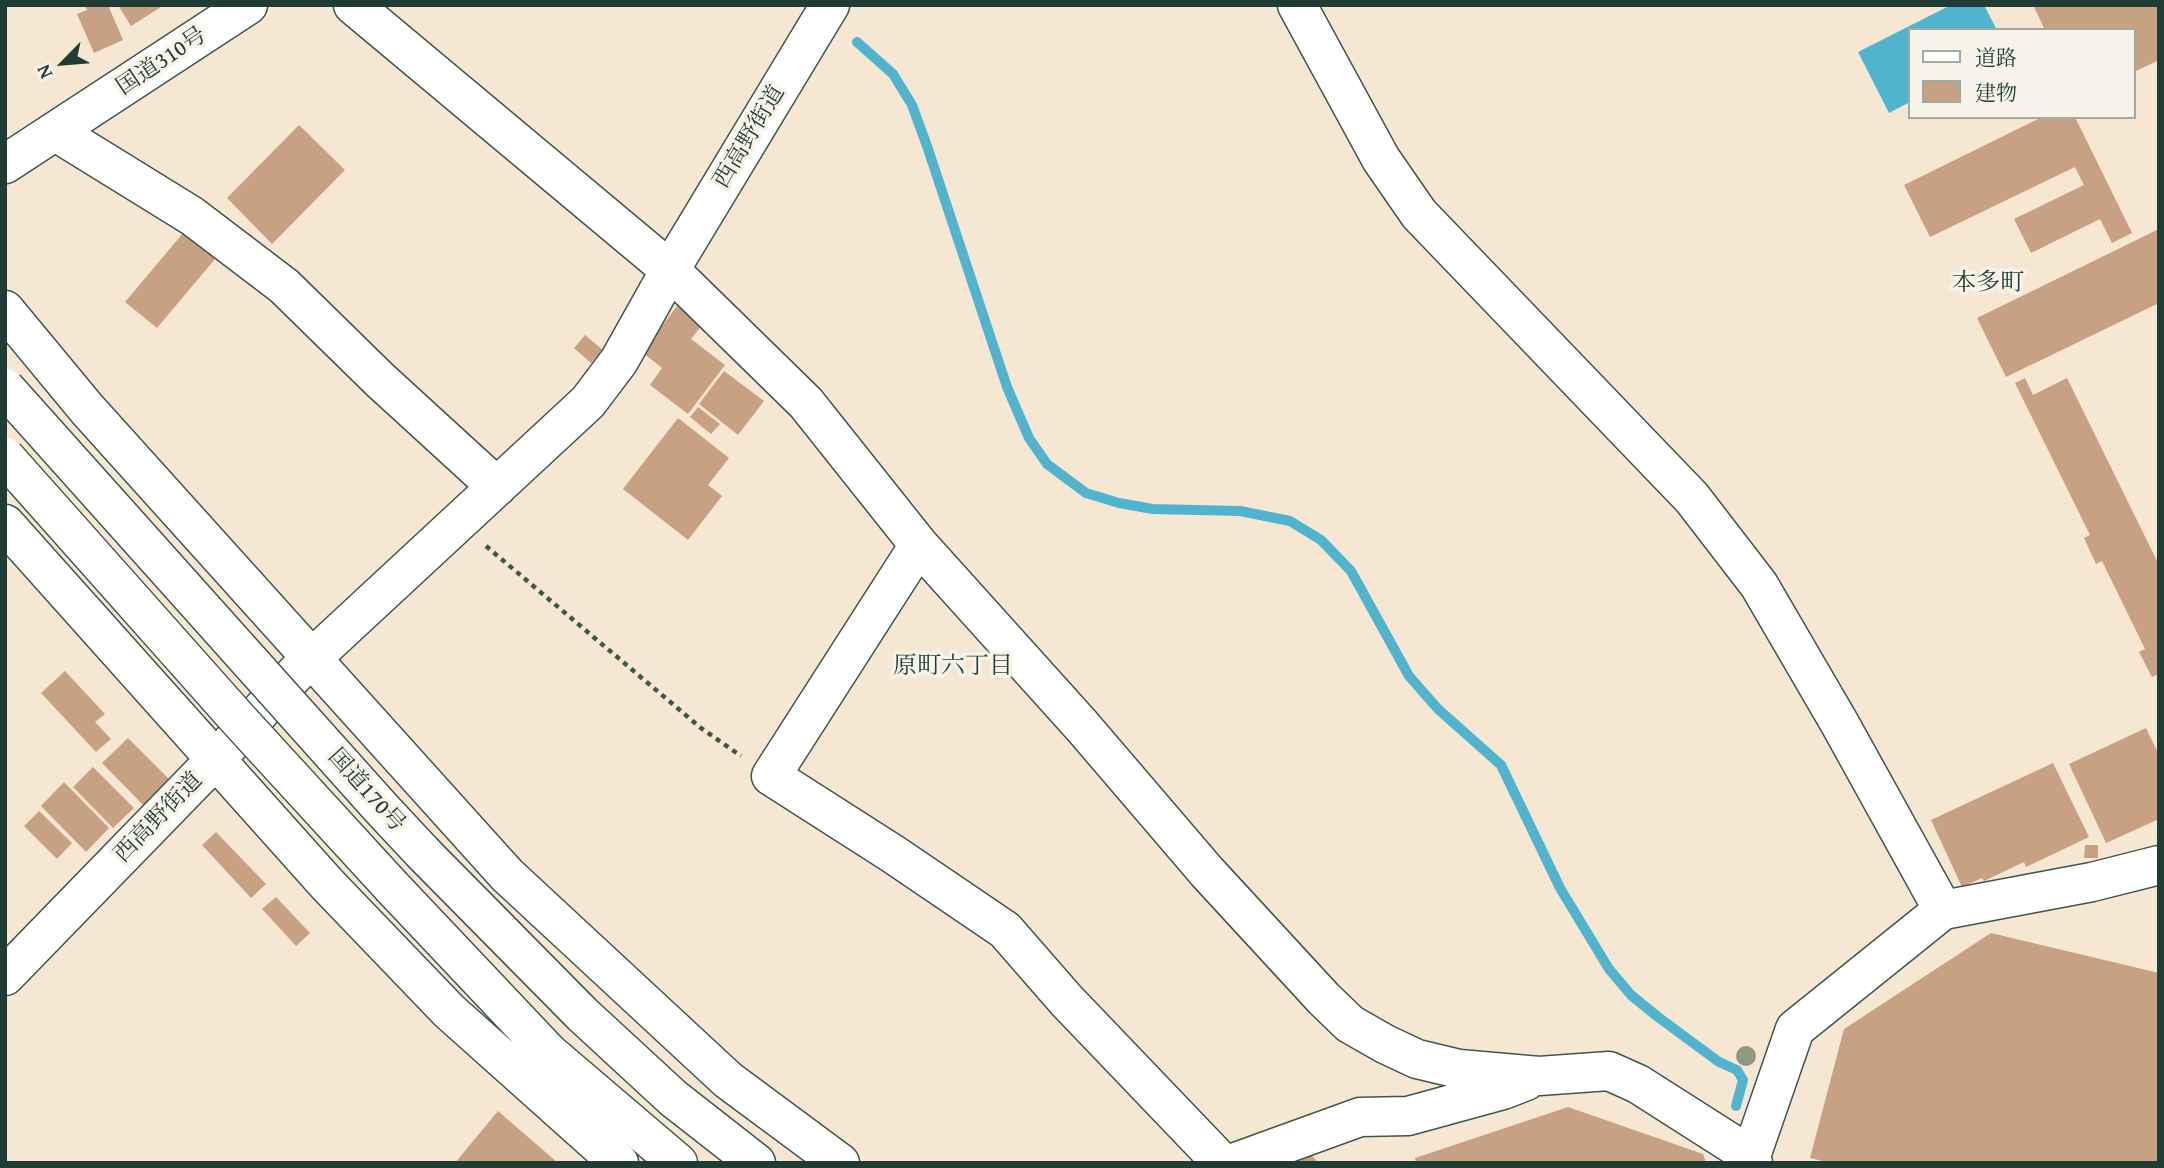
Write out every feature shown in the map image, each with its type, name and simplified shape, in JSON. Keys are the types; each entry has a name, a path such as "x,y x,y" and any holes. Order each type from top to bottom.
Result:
{"main road":[{"name":"国道310号","path":"5,164 248,5"},
{"path":"353,5 670,270 806,403 919,544 1082,726 1207,872 1350,1024 1385,1044 1417,1059 1459,1069 1539,1076 1609,1072 1638,1084 1752,1159 1795,1029 1942,910 2092,882 2159,865"},
{"name":"西高野街道","path":"5,975 311,659 588,402 619,361 670,270 830,5"},
{"path":"1297,5 1381,159 1419,215 1692,498 1759,585 1840,724 1942,910"},
{"path":"56,132 192,216 284,286 380,380 497,487"},
{"path":"5,310 87,409 507,875 727,1080 840,1163"},
{"name":"国道170号","path":"5,388 424,854 582,1014 673,1098 756,1163"},
{"name":"国道170号","path":"5,457 238,719 549,1054 678,1163"},
{"path":"5,524 327,884 449,1011 619,1163"},
{"path":"919,544 771,776 893,853 1005,930 1066,1000 1222,1163"},
{"path":"1233,1163 1360,1117 1408,1116 1503,1090 1539,1076"}],"path":[{"path":"459,522 701,729 771,776"}],"water":[{"path":"1951,5 1984,5 1996,28 1909,28 1909,103 1889,113 1858,52"}],"building":[{"path":"85,5 108,5 123,40 94,53 77,14 87,10"},
{"path":"118,5 164,5 131,26"},
{"path":"2033,5 2159,5 2159,60 2136,71 2136,28 2044,28"},
{"path":"2038,119 2076,119 2132,233 2112,243 2100,219 2031,253 2014,219 2084,185 2075,167 1930,237 1904,185"},
{"path":"299,125 345,170 272,244 227,198"},
{"path":"2159,229 2159,303 2006,377 1977,318"},
{"path":"184,232 215,259 157,328 125,302"},
{"path":"677,306 702,325 691,339 725,365 688,414 650,385 662,368 642,352"},
{"path":"585,335 603,350 591,363 574,348"},
{"path":"724,371 764,401 738,435 699,404"},
{"path":"2025,378 2033,395 2067,378 2159,565 2159,674 2152,677 2139,652 2145,649 2102,561 2096,564 2084,538 2090,535 2015,383"},
{"path":"698,407 720,424 711,434 690,417"},
{"path":"678,418 729,458 708,485 722,496 688,540 623,489"},
{"path":"65,671 105,714 95,722 111,739 96,752 41,693"},
{"path":"2146,728 2159,755 2159,819 2106,843 2069,764"},
{"path":"128,738 172,782 146,808 102,763"},
{"path":"2053,763 2089,837 2026,867 2024,862 1984,881 1982,878 1962,887 1931,820"},
{"path":"93,767 134,808 113,828 73,787"},
{"path":"64,782 109,828 86,852 41,806"},
{"path":"39,811 72,843 57,859 24,826"},
{"path":"216,832 266,884 251,898 202,845"},
{"path":"2085,845 2098,845 2098,858 2084,858"},
{"path":"276,897 310,933 296,946 262,909"},
{"path":"1991,933 2159,973 2159,1163 1831,1163 1810,1158 1844,1029"},
{"path":"1568,1107 1703,1154 1706,1163 1416,1163 1415,1158"},
{"path":"498,1111 558,1163 455,1163"},
{"path":"1311,1155 1319,1163 1289,1163"}],"waterway":[{"path":"857,42 893,74 912,105 1007,387 1029,438 1047,464 1086,493 1119,503 1153,509 1240,511 1290,521 1321,540 1351,571 1409,676 1438,709 1501,765 1560,888 1609,969 1631,995 1658,1017 1719,1062 1737,1070 1743,1080 1736,1106"}],"district":[{"name":"本多町","path":"1988,284"},
{"name":"原町六丁目","path":"953,667"}]}
